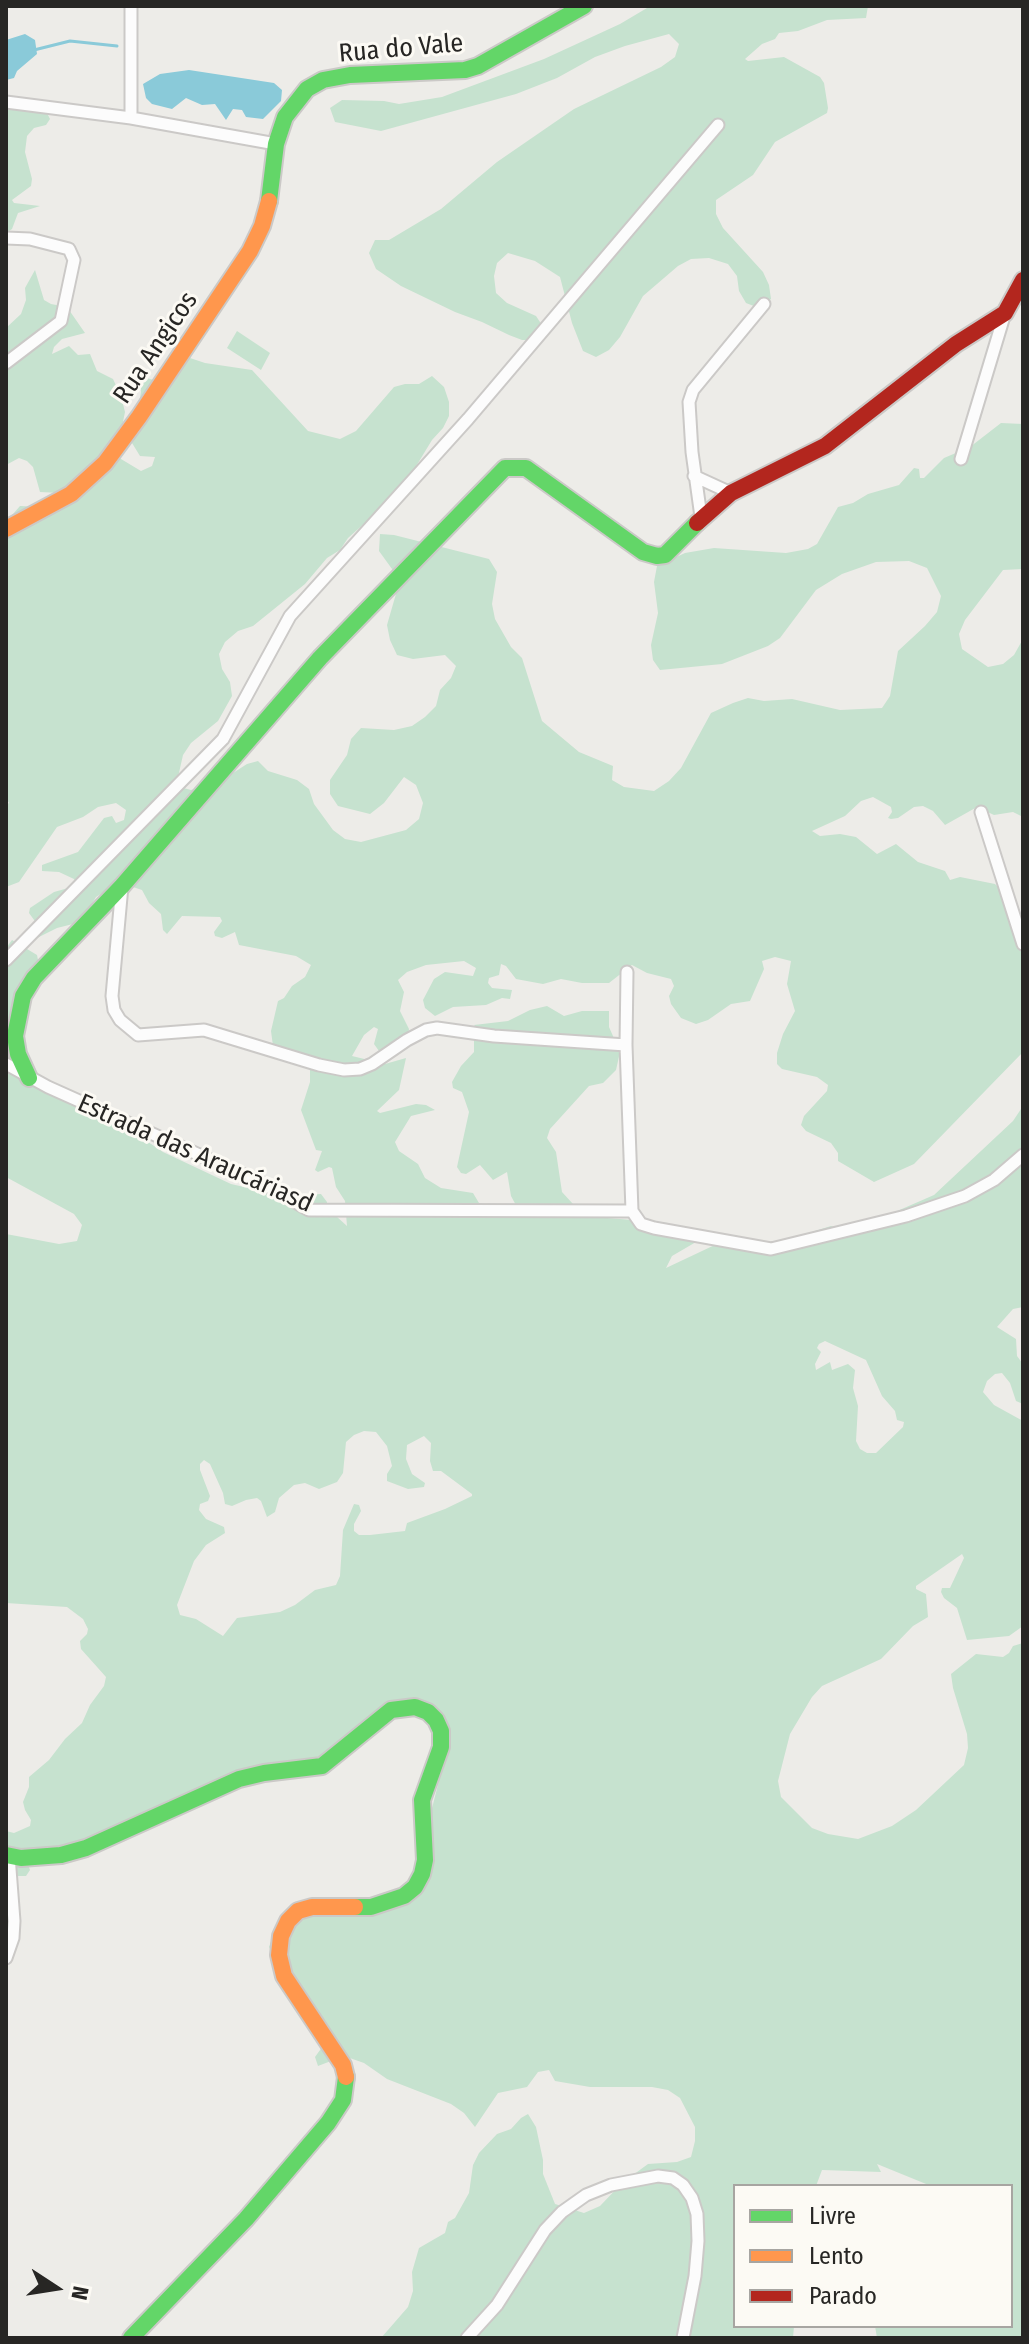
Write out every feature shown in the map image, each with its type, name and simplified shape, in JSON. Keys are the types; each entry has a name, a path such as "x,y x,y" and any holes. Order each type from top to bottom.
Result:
{"street":[{"path":"131,6 131,118"},
{"name":"Rua do Vale","path":"276,144 285,117 295,101 323,80 350,75 465,70 478,66 584,6"},
{"path":"6,102 131,118 276,144"},
{"path":"6,960 213,750 232,725 297,607 468,419 718,125"},
{"name":"Rua Angicos","path":"6,529 71,494 105,463 139,417 250,251 269,201 276,144"},
{"path":"6,238 30,239 69,249 73,254 64,311 56,327 6,363"},
{"path":"961,459 1005,313 1023,280"},
{"path":"701,517 694,476 689,402 693,390 764,304"},
{"path":"29,1078 18,1054 15,1036 23,996 34,978 122,886 320,658 505,468 526,468 643,552 665,555 701,517 731,493 825,446 956,344 1005,313"},
{"path":"694,476 731,493"},
{"path":"981,812 1023,944"},
{"path":"122,886 112,996 114,1010 120,1020 138,1035 204,1030 344,1070 372,1064 407,1040 437,1028 494,1036 626,1045"},
{"path":"627,972 626,1045 632,1211 641,1224 771,1249 906,1216 965,1196 994,1180 1023,1155"},
{"name":"Estrada das Araucáriasd","path":"6,1064 29,1078 262,1183 309,1210 632,1211"},
{"path":"6,1958 13,1938 14,1921 8,1856 43,1858 86,1848 239,1779 322,1766 391,1710 415,1707 428,1712 436,1720 441,1731 441,1747 422,1800 425,1860 415,1887 404,1896 371,1907 312,1907 298,1911 288,1921 281,1936 279,1955 284,1976 343,2065 346,2077 343,2100 328,2123 246,2219 131,2338"},
{"path":"467,2338 497,2305 545,2230 562,2212 586,2195 611,2185 658,2176 673,2178 683,2185 692,2198 697,2214 695,2276 683,2338"}],"green space":[{"path":"647,6 868,6 866,18 827,20 798,31 779,33 745,59 784,57 820,77 828,108 827,113 775,142 753,175 716,200 716,214 723,228 763,272 771,299 759,308 746,303 739,291 737,276 728,264 709,258 691,259 643,296 620,337 609,350 596,357 583,351 560,277 535,261 508,253 497,263 494,276 496,293 507,303 536,316 544,328 536,340 522,340 455,312 401,286 376,269 369,253 375,240 389,240 441,209 497,162 574,109 661,67 675,57 679,44 669,34 625,46 516,94 381,131 335,122 330,108 342,100 399,104 442,97 544,59 620,24"},
{"path":"6,95 36,104 45,109 50,119 46,125 34,128 27,136 25,152 31,186 12,200 14,203 40,206 18,213 12,229 6,233"},
{"path":"35,270 44,300 67,307 85,333 62,339 52,354 69,346 78,355 90,354 97,371 113,379 125,412 116,456 141,471 152,466 155,457 140,456 132,443 141,392 139,376 154,380 181,355 205,363 252,370 308,431 340,439 356,431 394,387 419,384 432,376 444,387 449,416 401,491 348,538 340,550 327,558 305,584 253,626 238,631 225,642 219,654 232,696 218,721 191,743 183,755 176,786 191,790 222,780 247,764 258,761 268,771 297,780 309,789 314,804 333,830 345,839 361,842 406,830 419,819 423,803 416,785 404,777 384,803 370,814 338,806 330,794 330,780 347,755 351,739 361,728 394,730 412,726 425,717 436,706 440,690 451,678 456,666 445,655 413,659 397,655 387,625 400,580 379,551 380,534 489,559 497,572 492,604 495,619 511,647 522,658 542,721 579,752 613,766 612,780 624,787 654,791 681,768 711,713 733,703 748,698 764,701 792,699 840,710 882,708 890,696 898,651 937,612 941,596 927,568 909,561 876,562 842,574 816,590 780,638 768,646 722,664 660,670 653,660 651,645 658,613 654,582 657,566 685,553 714,548 786,553 808,549 817,544 838,507 899,485 914,468 919,469 920,478 924,478 944,458 970,447 1001,423 1023,424 1023,569 1003,570 965,620 959,634 962,649 988,667 1003,664 1014,655 1023,639 1023,817 1013,812 994,815 977,807 945,825 933,811 923,806 914,807 891,819 888,818 891,807 873,797 861,801 845,816 812,831 820,836 840,834 856,837 877,854 896,844 918,862 945,871 950,880 960,877 995,884 1003,892 1023,930 1023,1052 914,1164 874,1182 838,1161 838,1153 831,1143 806,1131 801,1125 804,1116 827,1091 828,1085 817,1077 782,1069 777,1064 783,1034 795,1011 787,984 791,961 775,957 762,961 764,969 750,1001 731,1004 708,1020 696,1024 681,1018 671,1004 669,996 674,986 671,979 647,973 632,965 609,983 561,979 543,984 516,979 501,964 499,975 489,978 488,983 492,988 512,990 510,999 502,998 486,1005 453,1007 435,1016 425,1008 423,1000 434,979 445,972 473,976 476,968 464,961 426,965 407,972 398,980 404,992 400,1011 409,1029 408,1036 392,1047 379,1051 374,1044 378,1029 374,1027 364,1035 352,1056 385,1064 406,1058 399,1090 377,1111 380,1113 416,1104 435,1110 411,1116 395,1142 399,1151 418,1164 425,1178 441,1188 473,1193 482,1208 518,1209 511,1196 507,1172 493,1180 480,1165 466,1174 457,1167 469,1112 462,1092 453,1088 452,1082 474,1052 474,1040 483,1034 474,1025 508,1021 547,1006 564,1016 582,1011 609,1011 609,1027 620,1052 616,1070 603,1083 589,1086 550,1129 547,1138 556,1152 562,1192 573,1204 596,1217 668,1223 697,1235 696,1242 672,1256 666,1268 719,1243 767,1246 831,1226 849,1232 934,1195 1013,1121 1023,1106 1023,1307 1013,1309 997,1327 1016,1339 1017,1356 1023,1364 1023,1404 1016,1401 1010,1383 1002,1373 995,1374 987,1381 983,1392 994,1405 1023,1421 1023,1626 1009,1636 967,1640 957,1608 941,1592 942,1588 950,1588 964,1558 962,1554 916,1586 926,1594 928,1617 913,1626 881,1659 822,1686 812,1697 790,1734 778,1781 781,1797 812,1828 858,1839 892,1826 916,1810 964,1765 967,1734 951,1674 976,1654 1003,1657 1013,1646 1023,1643 1023,2338 877,2338 875,2328 1013,2328 1013,2184 926,2184 877,2164 881,2172 822,2170 817,2184 733,2184 733,2328 794,2328 793,2338 381,2338 408,2307 413,2291 412,2272 419,2248 445,2233 448,2222 455,2218 469,2193 473,2165 479,2153 497,2134 511,2129 521,2118 528,2114 536,2127 543,2174 555,2204 584,2213 600,2206 622,2183 648,2164 677,2162 691,2157 695,2141 695,2127 680,2098 668,2090 590,2087 555,2081 549,2070 538,2072 527,2087 498,2093 475,2127 464,2113 451,2104 387,2079 364,2063 344,2056 318,2066 315,2057 325,2043 280,1984 281,1959 289,1947 277,1947 271,1951 269,1947 272,1939 293,1916 410,1895 446,1753 431,1714 393,1712 339,1755 300,1769 274,1762 273,1768 27,1862 30,1870 26,1876 17,1876 6,1867 6,1831 14,1833 30,1826 31,1820 23,1802 29,1777 82,1723 106,1677 81,1649 80,1641 88,1629 83,1619 67,1607 6,1603 6,1234 59,1244 77,1241 82,1225 74,1214 6,1177 6,1034 45,1090 69,1089 163,1152 231,1184 279,1195 297,1192 301,1195 321,1194 327,1202 327,1212 347,1226 345,1201 336,1187 332,1168 315,1170 322,1151 316,1150 301,1110 310,1082 310,1068 285,1057 273,1046 271,1031 278,1001 305,977 311,965 296,956 239,945 235,932 222,938 215,936 214,932 222,921 220,917 182,916 167,934 163,930 161,914 149,903 142,890 127,885 110,888 96,897 81,922 57,928 29,942 37,924 29,913 30,908 54,892 76,883 59,872 42,871 42,865 78,852 104,818 112,816 116,823 124,820 126,810 116,803 98,807 83,817 57,827 19,882 6,887 6,809 9,802 6,801 6,522 20,506 44,507 60,493 40,492 33,467 27,461 19,458 6,465 6,328 21,314 26,300 25,288","holes":["825,1341 866,1360 882,1396 895,1411 897,1420 904,1422 903,1427 876,1453 860,1449 856,1441 858,1406 853,1388 855,1370 848,1364 832,1370 830,1362 816,1370 815,1364 821,1352 817,1348","364,1431 376,1432 387,1446 392,1466 387,1481 408,1489 424,1487 425,1483 412,1474 406,1459 407,1445 424,1436 431,1443 433,1471 441,1471 472,1496 407,1523 405,1531 370,1535 359,1535 354,1531 361,1511 359,1505 354,1504 343,1530 340,1576 336,1585 315,1590 280,1612 237,1618 223,1636 196,1619 180,1615 177,1605 194,1561 206,1545 225,1533 224,1527 206,1519 199,1510 200,1504 208,1501 210,1496 200,1470 204,1460 210,1464 225,1504 232,1506 257,1498 267,1517 275,1512 279,1498 294,1485 305,1483 319,1489 337,1482 343,1473 346,1442"]},
{"path":"237,331 270,353 261,370 227,348"},
{"path":"12,940 37,955 38,960 16,1022 6,1022 6,948"}],"water":[{"path":"25,34 35,40 37,54 17,71 14,78 6,80 6,40"},
{"path":"189,70 274,83 282,90 281,101 263,119 246,117 242,110 233,109 226,120 215,104 202,105 186,98 172,109 152,104 146,98 143,84 160,74"}],"waterway":[{"path":"34,50 70,41 117,46"}],"traffic: fast":[{"path":"269,201 276,144 285,117 307,89 323,80 350,75 465,70 478,66 584,6"},
{"path":"29,1078 18,1054 15,1036 23,996 34,978 122,886 320,658 505,468 526,468 643,552 665,555 697,523"},
{"path":"6,1855 21,1858 61,1855 86,1848 239,1779 322,1766 391,1710 415,1707 428,1712 441,1731 441,1747 422,1800 425,1860 422,1874 415,1887 404,1896 371,1907 355,1907"},
{"path":"131,2338 246,2219 328,2123 343,2100 346,2077"}],"traffic: slow":[{"path":"6,529 71,494 105,463 250,251 269,201"},
{"path":"346,2077 343,2065 284,1976 279,1955 281,1936 288,1921 298,1911 312,1907 355,1907"}],"traffic: jam":[{"path":"697,523 731,493 825,446 956,344 1005,313 1023,280"}]}
